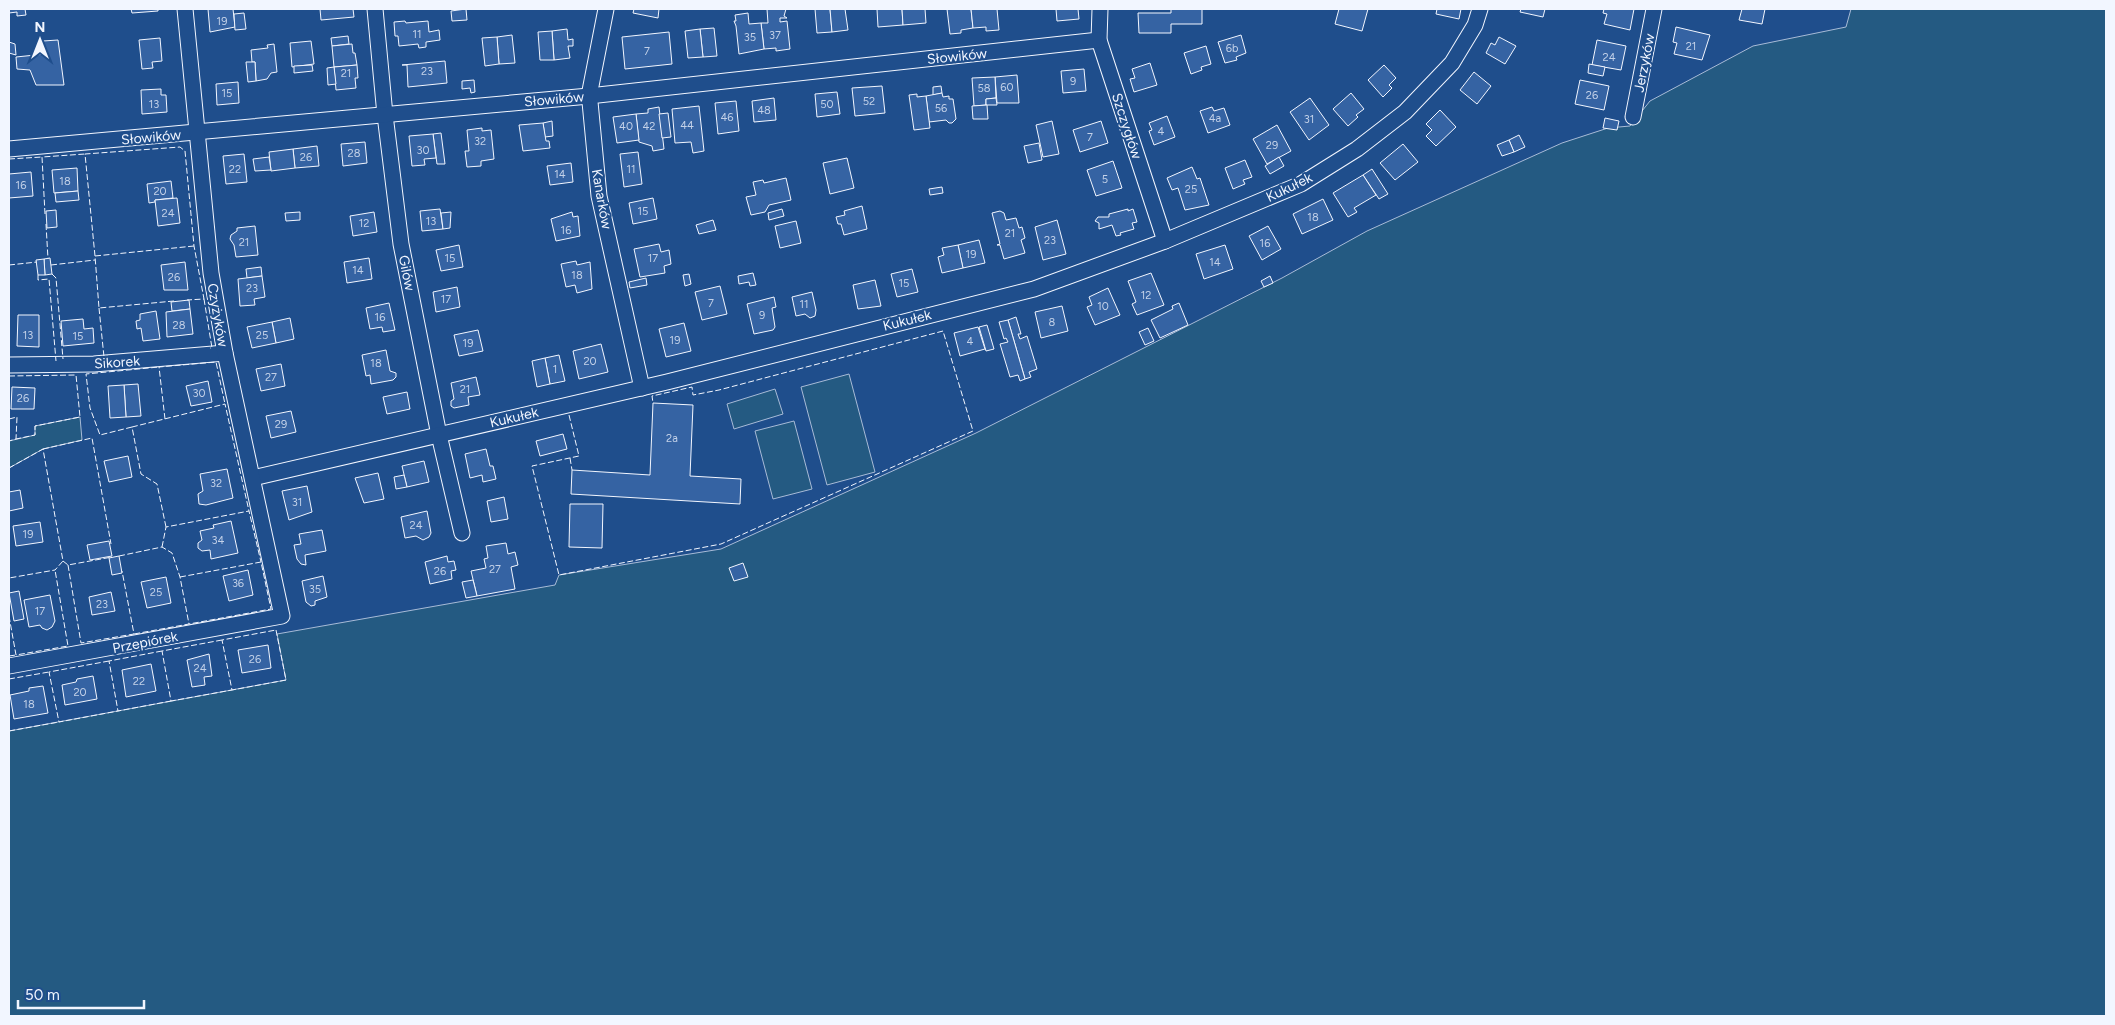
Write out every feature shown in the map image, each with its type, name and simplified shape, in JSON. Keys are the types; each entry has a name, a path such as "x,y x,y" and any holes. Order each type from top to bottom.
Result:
{"street":[{"name":"Czyżyków","path":"185,9 211,273 225,352 282,616"},
{"name":"Gilów","path":"375,9 385,115 401,244 462,533"},
{"name":"Kanarków","path":"606,9 589,96 600,196 642,388"},
{"name":"Szczygłów","path":"1100,9 1099,40 1165,242"},
{"name":"Kukułek","path":"253,478 642,388 1034,289 1165,242 1301,184 1357,149 1405,112 1452,64 1475,25 1480,9"},
{"name":"Jerzyków","path":"1633,117 1654,9"},
{"name":"Słowików","path":"9,149 589,96 1099,40"},
{"name":"Sikorek","path":"9,365 94,364 225,352"},
{"name":"Przepiórek","path":"9,666 282,616"}],"shaded area":[{"path":"1851,9 2106,9 2106,1016 9,1016 9,731 286,680 277,634 555,585 559,575 721,549 976,433 1282,278 1367,231 1562,143 1608,128 1630,126 1650,101 1753,46 1846,27"},
{"path":"849,374 875,472 827,485 801,387"},
{"path":"775,389 783,414 734,429 727,404"},
{"path":"80,417 82,440 43,449 9,468 9,441 35,435 35,426"},
{"path":"794,421 812,489 773,499 755,431"}],"building":[{"path":"9,9 25,9 26,15 17,16 17,12 9,13"},
{"path":"131,9 158,9 158,11 132,13"},
{"path":"208,9 233,9 235,27 210,32"},
{"path":"320,9 353,9 354,17 321,20"},
{"path":"466,9 467,20 452,21 451,11"},
{"path":"634,9 659,9 658,18 633,13"},
{"path":"767,9 786,9 784,16 787,18 780,18 780,22 787,21 790,49 776,51 776,48 764,49 761,23 768,23"},
{"path":"815,9 830,9 832,32 817,33"},
{"path":"830,9 845,9 848,30 832,32"},
{"path":"877,9 902,9 903,25 878,27"},
{"path":"902,9 925,9 926,23 903,25"},
{"path":"947,9 971,9 973,28 961,30 961,33 950,34"},
{"path":"971,9 997,9 999,30 986,31 986,27 973,28"},
{"path":"1056,9 1078,9 1079,19 1057,21"},
{"path":"1171,9 1202,9 1202,24 1171,24 1171,33 1139,33 1138,13 1171,13"},
{"path":"1339,9 1368,9 1362,31 1335,24"},
{"path":"1437,9 1461,9 1459,19 1436,14"},
{"path":"1521,9 1545,9 1543,17 1520,12"},
{"path":"1604,9 1634,9 1630,30 1604,24 1607,14 1603,13"},
{"path":"1742,9 1765,9 1762,24 1739,20"},
{"path":"244,13 246,29 235,30 234,14"},
{"path":"748,13 749,24 761,23 764,49 739,54 734,21 736,21 735,15"},
{"path":"405,21 406,23 428,21 429,32 439,30 440,40 426,42 426,47 419,48 418,44 399,46 398,36 395,36 394,22"},
{"path":"1676,27 1710,35 1702,60 1674,54 1677,43 1673,42"},
{"path":"714,28 717,56 703,57 700,29"},
{"path":"567,29 568,40 573,39 573,46 568,46 570,58 554,60 552,31"},
{"path":"700,29 703,57 688,58 685,31"},
{"path":"552,31 554,60 540,60 538,32"},
{"path":"669,32 672,64 625,69 622,37"},
{"path":"512,35 515,63 499,64 497,37"},
{"path":"1241,35 1246,53 1236,57 1237,60 1225,63 1218,42"},
{"path":"348,36 349,44 332,46 331,38"},
{"path":"497,37 499,64 485,66 482,38"},
{"path":"1499,37 1516,46 1505,64 1486,53 1491,43 1495,45"},
{"path":"160,38 162,61 152,62 153,68 142,69 139,40"},
{"path":"58,40 64,85 36,85 30,70 17,69 16,57 45,54 43,41"},
{"path":"1597,40 1626,46 1621,70 1592,65"},
{"path":"311,41 314,64 292,67 290,43"},
{"path":"9,42 15,44 16,55 9,53"},
{"path":"274,44 277,72 271,73 267,79 256,81 255,62 252,62 251,50 268,48 267,45"},
{"path":"352,44 357,65 334,67 332,46"},
{"path":"1206,46 1211,64 1201,67 1202,70 1191,74 1184,53"},
{"path":"445,61 447,83 408,87 407,65 402,65"},
{"path":"246,62 255,62 256,81 248,82"},
{"path":"1150,63 1157,85 1134,92 1130,79 1135,78 1132,69"},
{"path":"1589,64 1605,67 1603,76 1588,73"},
{"path":"312,65 313,71 294,73 294,66"},
{"path":"357,65 358,78 355,78 356,88 336,90 334,67"},
{"path":"1384,65 1396,78 1389,85 1392,88 1383,97 1368,80"},
{"path":"334,67 336,84 328,85 327,68"},
{"path":"1084,69 1086,91 1063,93 1061,71"},
{"path":"1474,72 1491,86 1477,104 1460,90"},
{"path":"1017,75 1019,103 997,103 995,77"},
{"path":"995,77 996,98 986,99 986,105 974,106 972,78"},
{"path":"474,80 475,92 471,93 470,88 462,89 462,81"},
{"path":"1580,80 1609,86 1604,110 1575,104"},
{"path":"238,82 239,103 217,105 216,84"},
{"path":"882,86 885,113 855,116 852,88"},
{"path":"941,86 942,93 933,95 933,87"},
{"path":"161,89 161,95 166,95 167,112 142,114 141,90"},
{"path":"837,92 840,114 817,117 815,94"},
{"path":"942,93 943,97 949,96 949,99 953,99 956,119 952,123 946,120 929,122 926,96"},
{"path":"1351,93 1364,109 1356,115 1358,117 1348,126 1333,109"},
{"path":"917,94 917,97 926,96 930,128 914,130 909,95"},
{"path":"774,98 776,120 754,122 752,101"},
{"path":"996,98 997,105 986,105 986,99"},
{"path":"1310,98 1329,125 1309,140 1290,112"},
{"path":"736,101 739,131 718,134 715,103"},
{"path":"987,105 988,119 973,119 972,106"},
{"path":"699,106 704,151 693,153 691,142 675,143 672,109"},
{"path":"659,107 664,149 653,151 652,146 639,142 636,114 648,113 648,109"},
{"path":"1212,107 1214,111 1224,108 1230,125 1208,133 1200,111"},
{"path":"1440,110 1456,127 1436,146 1426,136 1432,130 1426,124"},
{"path":"668,113 671,137 662,138 659,114"},
{"path":"636,114 639,140 617,143 613,117"},
{"path":"1167,116 1175,137 1154,145 1149,131 1152,130 1149,123"},
{"path":"1605,118 1619,121 1617,130 1603,128"},
{"path":"552,121 553,136 545,137 543,123"},
{"path":"1052,121 1059,154 1043,157 1036,125"},
{"path":"1101,121 1108,143 1080,152 1073,130"},
{"path":"543,123 546,141 549,141 550,148 523,151 519,125"},
{"path":"1277,125 1291,151 1267,164 1253,139"},
{"path":"482,128 482,131 491,130 494,159 481,161 481,166 467,167 465,151 469,151 467,130"},
{"path":"441,133 445,164 437,164 433,134"},
{"path":"433,134 436,158 424,159 425,165 412,166 409,136"},
{"path":"1519,135 1525,147 1514,152 1509,140"},
{"path":"1509,140 1514,152 1502,156 1497,145"},
{"path":"365,142 367,163 343,166 341,144"},
{"path":"1039,143 1042,160 1028,163 1024,146"},
{"path":"1403,144 1418,162 1395,180 1380,163"},
{"path":"317,146 319,166 295,168 293,149"},
{"path":"293,149 295,168 271,171 269,152"},
{"path":"638,152 642,184 624,187 620,154"},
{"path":"244,154 247,182 226,184 223,156"},
{"path":"269,157 271,170 255,171 253,159"},
{"path":"1279,157 1284,166 1270,174 1265,166"},
{"path":"847,158 854,188 830,194 823,163"},
{"path":"1245,160 1252,177 1243,180 1245,184 1233,189 1225,168"},
{"path":"1113,161 1122,188 1096,196 1087,170"},
{"path":"571,163 573,182 550,185 547,166"},
{"path":"1192,167 1197,179 1200,178 1209,205 1185,210 1178,188 1172,190 1167,178"},
{"path":"77,168 78,191 54,193 52,170"},
{"path":"1372,169 1388,194 1379,199 1363,175"},
{"path":"31,172 33,196 9,198 9,174"},
{"path":"1363,175 1376,195 1354,208 1357,212 1348,217 1333,193"},
{"path":"786,178 791,200 769,205 765,212 751,215 746,197 756,195 753,182 763,180 764,183"},
{"path":"171,181 173,198 155,200 155,202 149,203 147,184"},
{"path":"942,187 943,193 930,195 929,189"},
{"path":"78,191 79,200 56,202 55,193"},
{"path":"177,198 180,223 158,226 155,200"},
{"path":"653,198 657,219 633,224 629,203"},
{"path":"1323,199 1333,220 1302,234 1293,214"},
{"path":"862,206 867,229 844,235 841,224 838,224 836,217 845,215 844,211"},
{"path":"440,209 443,229 422,231 420,211"},
{"path":"782,209 784,216 769,220 768,213"},
{"path":"1128,209 1128,211 1133,209 1137,222 1132,223 1134,229 1116,236 1112,225 1099,229 1099,223 1095,221 1098,217 1109,217 1109,214"},
{"path":"56,210 57,227 47,228 46,211"},
{"path":"1000,211 1004,213 1006,220 1016,218 1019,228 1022,227 1025,238 1021,240 1025,253 1004,259 1000,245 997,245 1000,244 992,213"},
{"path":"300,212 300,220 286,221 285,213"},
{"path":"374,212 377,232 353,236 350,216"},
{"path":"451,212 450,228 443,229 441,213"},
{"path":"572,212 573,217 578,216 580,236 556,241 551,219"},
{"path":"713,220 716,230 699,234 696,225"},
{"path":"1057,220 1066,254 1043,260 1035,227"},
{"path":"796,221 801,243 780,248 775,226"},
{"path":"255,226 258,255 236,257 234,245 230,239 231,235 237,231 237,228"},
{"path":"1268,226 1281,249 1262,260 1249,236"},
{"path":"979,240 985,263 963,268 958,245"},
{"path":"659,244 661,252 669,250 671,264 664,266 665,273 640,277 634,249"},
{"path":"459,245 463,267 441,271 436,250"},
{"path":"958,245 963,268 942,273 938,257 944,255 942,248"},
{"path":"1225,245 1233,269 1204,279 1196,254"},
{"path":"50,258 52,274 45,275 44,259"},
{"path":"369,258 372,279 347,283 344,262"},
{"path":"44,259 45,275 38,275 36,260"},
{"path":"576,261 577,265 590,262 592,289 577,293 575,285 566,287 561,264"},
{"path":"185,262 188,290 164,290 161,265"},
{"path":"261,267 262,276 247,278 246,269"},
{"path":"912,269 918,292 897,297 891,274"},
{"path":"753,273 756,285 750,286 749,282 739,284 738,276"},
{"path":"1151,273 1164,305 1137,315 1132,304 1136,302 1128,281"},
{"path":"689,274 691,284 685,286 683,275"},
{"path":"262,276 265,297 254,299 255,305 240,306 238,279"},
{"path":"1270,276 1273,283 1264,287 1261,281"},
{"path":"646,278 647,285 630,288 629,282"},
{"path":"875,280 881,306 858,309 853,285"},
{"path":"720,286 727,314 702,320 695,292"},
{"path":"457,287 460,307 436,312 433,292"},
{"path":"1108,288 1120,315 1095,325 1087,307 1092,305 1089,297"},
{"path":"812,292 816,310 815,316 810,318 805,314 796,316 792,297"},
{"path":"774,297 776,307 772,308 775,327 773,330 754,334 747,304"},
{"path":"189,300 190,309 172,311 171,302"},
{"path":"389,303 395,330 383,332 382,327 370,329 366,308"},
{"path":"1179,303 1188,325 1160,338 1151,320 1173,309 1172,306"},
{"path":"1062,306 1068,331 1041,338 1035,312"},
{"path":"190,309 193,334 167,337 166,312"},
{"path":"156,311 160,339 143,341 141,328 137,329 136,321 140,320 140,314"},
{"path":"18,315 39,315 39,347 17,346"},
{"path":"1016,317 1021,334 1018,334 1020,339 1027,336 1037,369 1029,372 1031,377 1025,379 1008,320"},
{"path":"290,318 294,339 276,343 272,322"},
{"path":"83,319 84,329 93,328 94,343 63,346 61,321"},
{"path":"1008,320 1025,379 1020,381 1018,375 1010,377 1000,344 1008,342 1006,338 1004,339 999,322"},
{"path":"272,322 276,343 252,348 247,327"},
{"path":"684,323 691,351 666,357 659,329"},
{"path":"987,325 994,349 986,351 979,327"},
{"path":"978,327 985,349 960,356 954,333"},
{"path":"1148,328 1154,341 1145,345 1139,332"},
{"path":"478,330 483,351 459,356 454,335"},
{"path":"601,344 608,372 579,379 573,351"},
{"path":"386,350 390,371 396,373 396,377 393,380 371,384 370,375 366,376 362,355"},
{"path":"559,355 565,381 550,384 545,358"},
{"path":"545,358 550,384 537,387 532,361"},
{"path":"281,364 285,386 261,391 256,369"},
{"path":"476,377 480,395 468,397 469,405 454,408 451,406 451,401 454,399 451,383"},
{"path":"208,381 212,402 191,406 186,386"},
{"path":"138,384 141,416 126,417 124,385"},
{"path":"124,385 126,417 110,418 108,386"},
{"path":"12,387 35,388 34,409 11,409"},
{"path":"407,392 410,409 387,414 383,397"},
{"path":"653,403 693,405 690,476 741,479 740,504 571,494 572,470 650,475"},
{"path":"291,411 296,432 271,438 266,416"},
{"path":"563,434 567,449 540,456 536,441"},
{"path":"486,449 490,466 493,466 496,479 483,482 482,475 470,478 465,454"},
{"path":"128,456 132,477 109,482 104,461"},
{"path":"424,461 429,482 407,487 402,466"},
{"path":"227,469 233,498 206,505 199,504 198,494 203,491 200,474"},
{"path":"378,473 384,499 364,503 355,478"},
{"path":"404,475 407,487 396,489 394,477"},
{"path":"307,486 312,512 289,520 282,491"},
{"path":"20,490 23,508 9,511 9,492"},
{"path":"504,497 508,519 491,522 487,501"},
{"path":"570,504 603,504 602,548 569,547"},
{"path":"427,511 431,533 429,537 423,540 416,536 405,538 401,517"},
{"path":"231,521 238,553 211,559 210,550 202,551 198,548 198,543 202,540 200,531 214,528 213,525"},
{"path":"40,522 43,542 16,546 13,526"},
{"path":"322,530 326,551 305,555 306,565 301,564 297,559 294,545 301,544 299,534"},
{"path":"109,541 112,556 90,560 87,545"},
{"path":"506,543 508,554 515,552 518,565 511,567 515,589 477,596 471,571 486,568 484,559 488,558 486,546"},
{"path":"119,556 122,573 112,575 109,558"},
{"path":"447,556 448,562 454,561 456,570 451,571 452,579 430,584 425,562"},
{"path":"743,563 748,577 734,581 729,568"},
{"path":"248,570 253,595 229,601 223,576"},
{"path":"323,576 327,597 315,601 315,605 311,606 306,602 302,581"},
{"path":"166,577 171,603 147,608 141,582"},
{"path":"473,580 477,596 466,598 462,582"},
{"path":"19,591 24,619 14,621 9,593"},
{"path":"111,592 115,611 92,615 89,597"},
{"path":"50,595 55,621 52,627 47,630 40,625 29,627 24,600"},
{"path":"268,645 271,668 242,673 238,650"},
{"path":"209,654 212,676 204,677 205,685 192,687 187,660"},
{"path":"151,664 156,691 126,697 122,670"},
{"path":"93,676 97,699 65,705 62,685 76,682 77,679"},
{"path":"43,686 48,713 14,719 10,695 29,691 29,688"}],"fence":[{"path":"95,256 85,154 180,147 185,151 194,246 204,299 187,300"},
{"path":"45,214 42,157 85,154"},
{"path":"9,159 42,157"},
{"path":"46,224 48,259"},
{"path":"174,301 99,308 95,256 194,246"},
{"path":"51,265 95,260"},
{"path":"9,265 37,262"},
{"path":"52,274 56,278 63,359"},
{"path":"38,275 38,280 49,279 56,361"},
{"path":"204,299 212,348 210,348"},
{"path":"99,308 104,357 108,356"},
{"path":"569,415 579,456 532,466 559,575 721,544 973,431 943,331 719,390 693,395 692,387 652,396 653,403"},
{"path":"165,419 159,367 216,362 225,404"},
{"path":"132,427 100,435 90,408 86,374 159,367"},
{"path":"9,376 76,375 80,417 35,426 35,435 16,439"},
{"path":"166,527 157,484 141,474 132,427 225,404 249,511"},
{"path":"9,419 17,417 16,439 9,441"},
{"path":"43,449 92,438 111,544"},
{"path":"9,468 43,449 63,561 55,570 9,578"},
{"path":"570,458 572,470"},
{"path":"162,547 166,527 249,511 261,562"},
{"path":"119,556 162,547 172,553 180,577 189,624 134,634"},
{"path":"63,561 68,565 112,557"},
{"path":"180,577 261,562 271,609 189,624"},
{"path":"68,565 81,643 134,634 122,571"},
{"path":"9,616 16,655 68,646 55,570"},
{"path":"276,630 286,680 232,690 222,640 276,630"},
{"path":"222,640 162,651 171,701 232,690"},
{"path":"162,651 109,661 118,711 171,701"},
{"path":"9,656 16,655"},
{"path":"109,661 49,672 59,722 118,711"},
{"path":"9,679 49,672"},
{"path":"9,731 59,722"}]}
